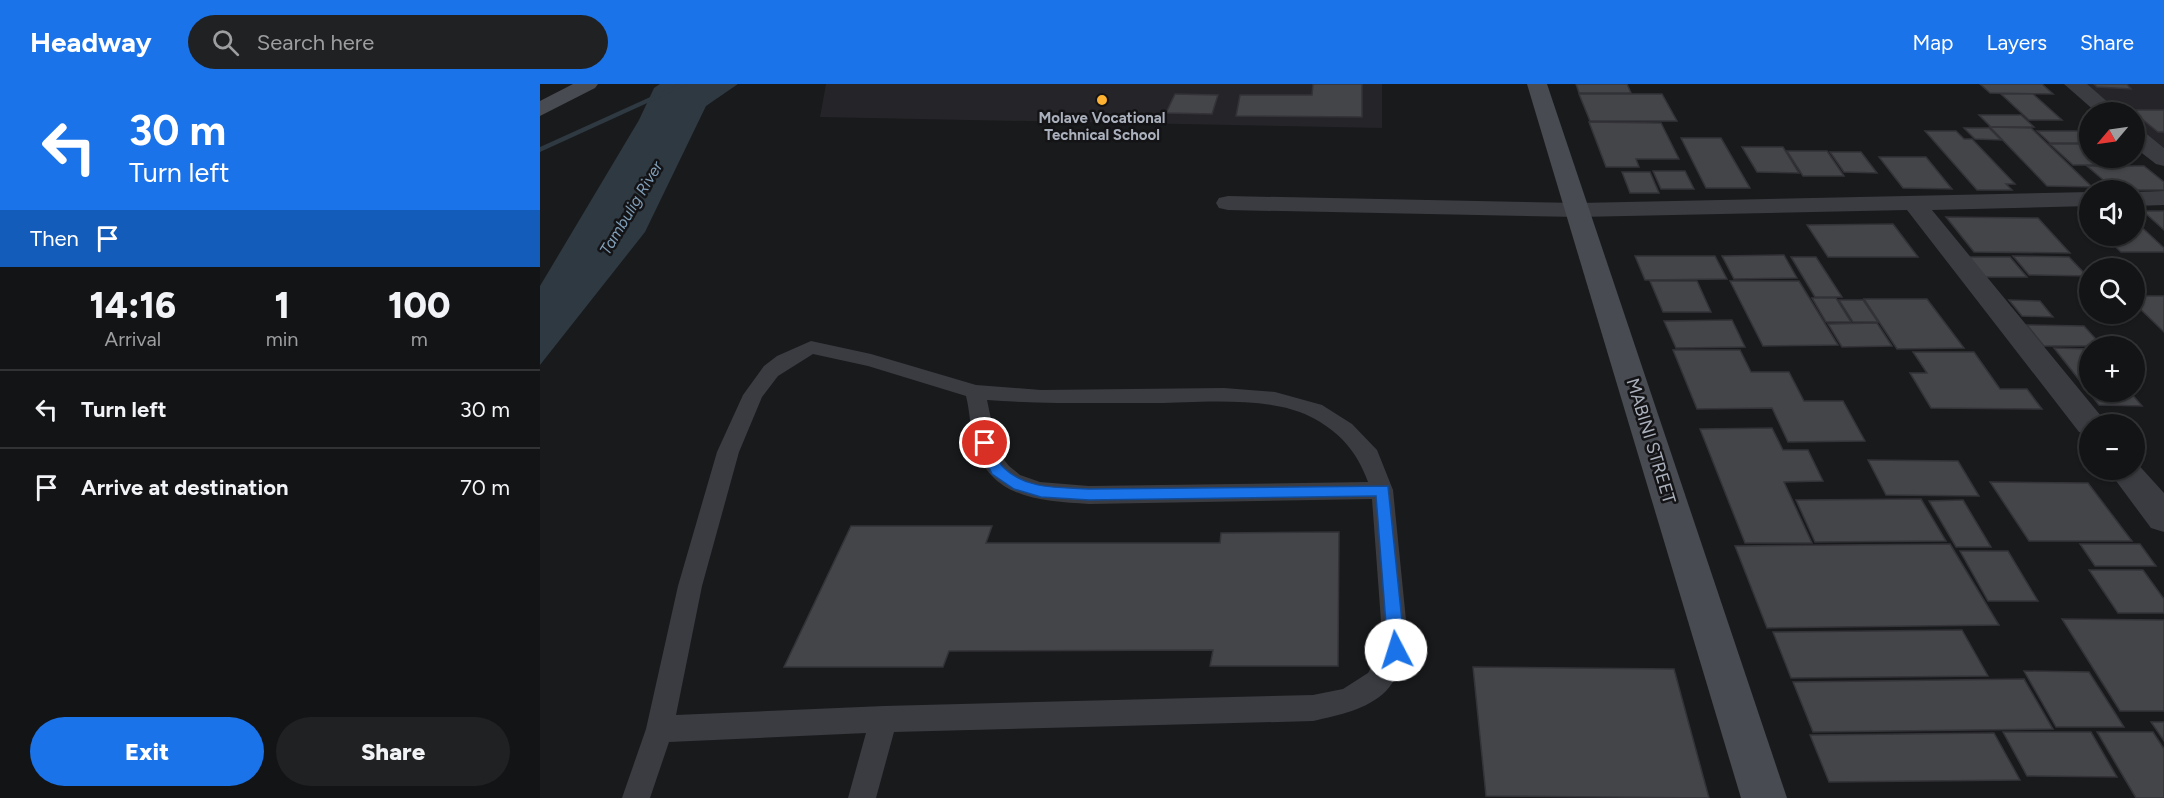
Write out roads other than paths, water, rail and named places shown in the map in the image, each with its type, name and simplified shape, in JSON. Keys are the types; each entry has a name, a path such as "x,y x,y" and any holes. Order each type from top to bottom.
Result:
{"street":[{"path":"540,110 588,84"},
{"name":"MABINI STREET","path":"1537,84 1579,210 1764,798"},
{"path":"2074,84 2096,102"},
{"path":"2145,144 2164,159"},
{"path":"2145,199 2164,198"},
{"path":"1228,203 1579,210 2079,199"},
{"path":"1913,202 2082,414"},
{"path":"2133,480 2164,519"}],"lane":[{"path":"636,798 660,729 690,586 728,452 753,395 771,371 784,361 812,347 871,360 975,392 1041,397 1224,395 1275,399 1315,411 1345,429 1369,456 1383,490 1396,650 1377,682 1348,700 1313,708 884,719 660,729"},
{"path":"975,392 982,418 985,443 997,471 1019,485 1041,491 1089,495 1383,490"},
{"path":"862,798 884,719"}],"water":[{"name":"Tambulig River","path":"660,84 738,84 706,106 645,232 540,365 540,286 639,120 654,88"}],"waterway":[{"path":"540,150 685,84"}],"place":[{"name":"Molave Vocational Technical School","path":"1102,100"}]}
